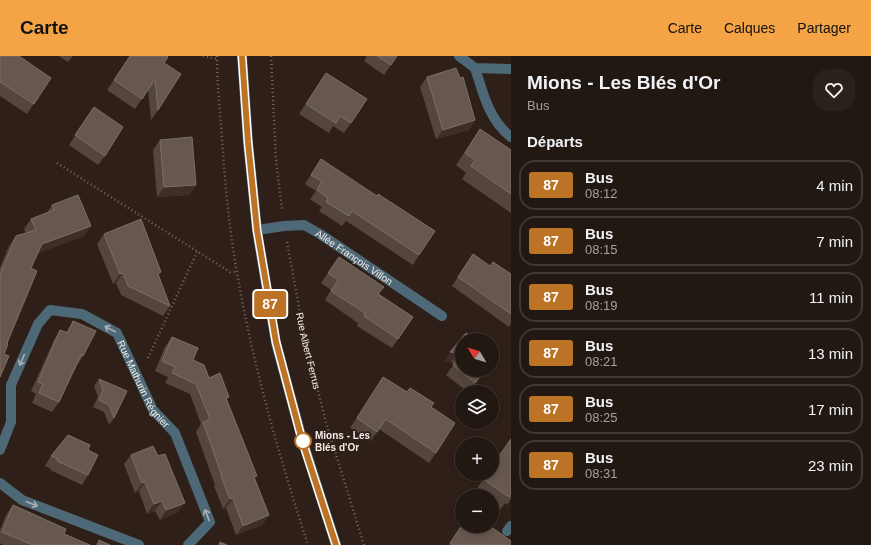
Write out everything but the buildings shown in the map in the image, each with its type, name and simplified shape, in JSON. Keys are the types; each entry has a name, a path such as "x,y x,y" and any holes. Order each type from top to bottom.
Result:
{"street":[{"path":"242,56 248,142 257,230 276,342 302,440 336,545"},
{"path":"459,56 475,68 488,108 502,130 511,136"},
{"path":"475,68 511,69"},
{"name":"Allée François Villon","path":"257,230 304,225 320,234 442,316"},
{"name":"Rue Mathurin Régnier","path":"0,450 11,422 11,385 38,324 50,310 82,314 117,333 153,410 175,433 210,522 188,545"},
{"path":"0,482 22,500 139,545"}],"path":[{"path":"203,56 217,58 225,177 237,272 261,389 308,545"},
{"name":"Rue Albert Ferrus","path":"270,56 276,160 284,226 304,334 325,419 364,545"},
{"path":"57,163 230,272 237,272"},
{"path":"138,378 197,252"}],"bus line":[{"name":"87","path":"242,56 248,142 257,230 276,342 302,440 336,545"}],"place":[{"name":"Mions - Les Blés d'Or","path":"303,441"}]}
